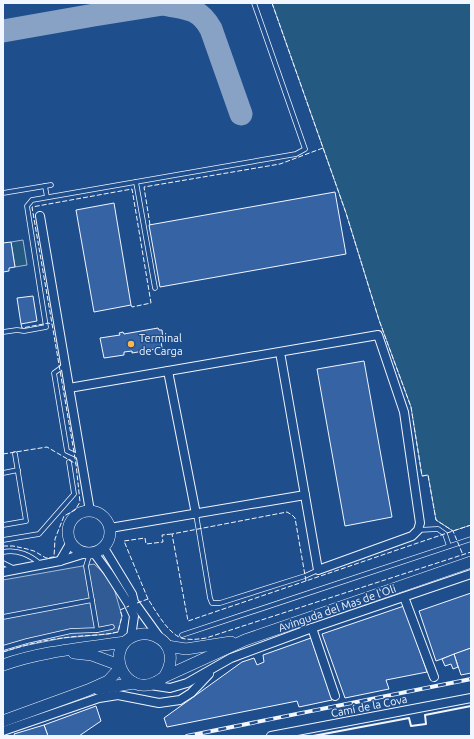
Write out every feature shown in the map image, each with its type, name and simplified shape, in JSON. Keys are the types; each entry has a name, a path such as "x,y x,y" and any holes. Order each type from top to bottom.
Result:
{"main road":[{"path":"83,512 97,512 108,521 110,528 108,542 93,552 80,551 71,542 69,535 69,528 72,521 77,515 83,512"},
{"path":"245,640 186,649 164,642 153,635 146,633 138,634 128,640 121,649 119,657 120,666 123,674 128,679 134,683 148,685 245,640 471,562"},
{"path":"3,665 54,652 128,640"},
{"path":"164,642 170,654 168,670 164,677"},
{"path":"54,652 92,655 120,666"},
{"path":"5,729 108,681 120,666"},
{"path":"88,690 134,683"}],"street":[{"path":"40,216 90,511"},
{"path":"69,388 378,335 404,412 420,523 418,530 412,536 318,570 280,352"},
{"path":"168,371 196,514"},
{"path":"110,528 305,495"},
{"path":"60,562 71,542"},
{"path":"3,572 60,562 93,552"},
{"path":"93,552 128,603 134,616 128,640"},
{"path":"93,552 132,594 134,602 164,642"},
{"name":"Avinguda del Mas de l'Oli","path":"148,685 170,688 187,684 231,658 312,628 471,574"},
{"path":"404,596 434,677"},
{"path":"312,628 335,696"},
{"name":"Avinguda del Mas de l'Oli","path":"5,729 99,698 118,696 159,703 180,700 191,693 213,669"},
{"name":"Camí de la Cova","path":"271,736 471,698"}],"lane":[{"path":"3,332 17,330 24,331 46,327 27,206 32,200 296,154 305,149 254,3"},
{"path":"136,182 155,288"},
{"path":"3,193 51,185"},
{"path":"45,186 47,197"},
{"path":"65,365 54,373 67,451 81,458"},
{"path":"3,525 26,521 15,454"},
{"path":"3,540 40,534 74,494 69,462"},
{"path":"3,473 18,470"},
{"path":"196,514 212,603 227,601 305,576 318,570"},
{"path":"418,530 438,529 444,534 449,546"},
{"path":"182,635 471,538"},
{"path":"3,552 11,550 32,557 42,565"},
{"path":"93,552 86,566 97,630"},
{"path":"3,563 17,569"},
{"path":"3,617 92,600"},
{"path":"3,648 72,631 97,630 112,627"}],"shaded area":[{"path":"272,3 471,3 471,525 453,531 436,520 428,475 422,476 411,407 379,320 346,213"},
{"path":"23,240 27,265 15,267 11,242"},
{"path":"94,564 105,574 113,585 122,616 118,632 63,638 23,646 3,652 3,580"}],"building":[{"path":"335,192 346,254 160,287 149,225"},
{"path":"114,203 131,305 94,312 76,210"},
{"path":"11,242 15,267 9,268 9,271 3,272 3,243"},
{"path":"33,296 37,321 21,324 17,298"},
{"name":"Terminal de Carga","path":"158,328 159,330 162,330 162,348 132,353 132,351 124,352 124,355 104,358 100,338 120,335 119,333 123,332 124,334"},
{"path":"364,361 392,517 345,526 317,369"},
{"path":"471,593 471,648 436,661 419,611"},
{"path":"404,606 427,672 386,680 389,689 345,698 322,634"},
{"path":"311,638 332,700 299,707 297,701 167,727 164,718 242,662 254,658 257,665 264,662 263,655"},
{"path":"471,648 471,673 461,675 454,654"},
{"path":"454,654 458,667 453,669 451,664 445,666 442,659"},
{"path":"96,706 101,721 79,736 48,736 44,725"},
{"path":"44,725 48,736 15,736 14,734"}],"taxiway":[{"path":"160,3 189,9 201,16 206,21 211,29 241,114"},
{"path":"3,31 163,4"}],"railway":[{"path":"187,736 471,679"}],"fence":[{"path":"272,3 346,213 379,320 411,407 422,476 428,475 436,520 453,531 463,555"},
{"path":"150,225 144,187 280,164 323,148"},
{"path":"3,546 13,546 27,549 46,558 54,557 55,539 64,516 75,510 80,502 76,464 32,207 132,189 151,303 132,307 131,305"},
{"path":"21,324 22,328 49,323 52,325"},
{"path":"3,454 47,447 76,464"},
{"path":"306,581 295,518 287,512 172,534 188,621 453,531 471,525"},
{"path":"148,599 124,541 145,538 146,544 163,542 162,535 172,534"},
{"path":"137,603 148,599 159,617 174,634 186,639 206,638 471,552"},
{"path":"3,652 48,640 118,632 122,616 120,610 129,606"}],"wall":[{"path":"313,736 409,718 411,726 426,724 425,715 471,706"}],"place":[{"name":"Terminal de Carga","path":"131,344"}]}
